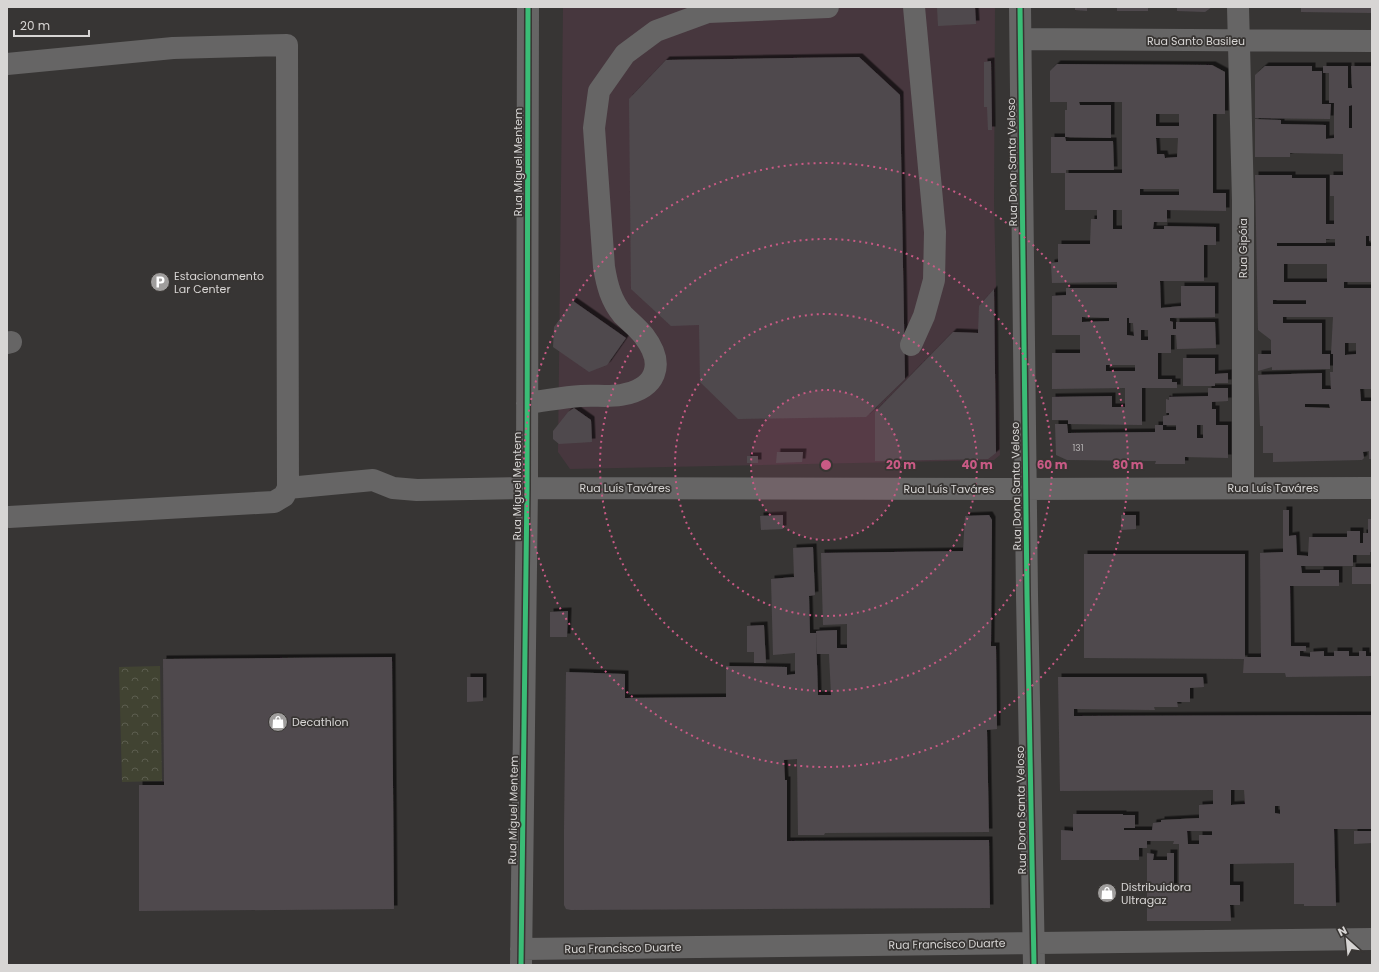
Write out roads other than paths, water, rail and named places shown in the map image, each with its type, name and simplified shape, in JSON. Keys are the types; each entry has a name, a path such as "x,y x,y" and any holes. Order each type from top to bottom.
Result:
{"street":[{"name":"Rua Miguel Mentem","path":"521,957 527,488 528,7"},
{"path":"527,403 580,396 620,395 636,391 649,382 655,372 656,361 652,348 643,335 623,314 613,300 604,267 594,128 599,91 625,54 656,31 708,12 828,7"},
{"path":"910,345 924,316 934,280 935,232 914,7"},
{"name":"Rua Dona Santa Veloso","path":"1020,7 1034,965"},
{"name":"Rua Gipóia","path":"1238,7 1243,201 1243,488"},
{"name":"Rua Santo Basileu","path":"1021,39 1372,41"},
{"path":"8,517 274,502 284,496 288,488 286,45 173,48 67,59 9,63"},
{"name":"Rua Luís Taváres","path":"288,488 374,480 393,488 417,490 527,488 1372,488"},
{"name":"Rua Francisco Duarte","path":"521,957 1034,943 1372,939"}],"place":[{"name":"Estacionamento Lar Center","path":"160,282"},
{"name":"Decathlon","path":"278,722"},
{"name":"Distribuidora Ultragaz","path":"1107,893"}]}
